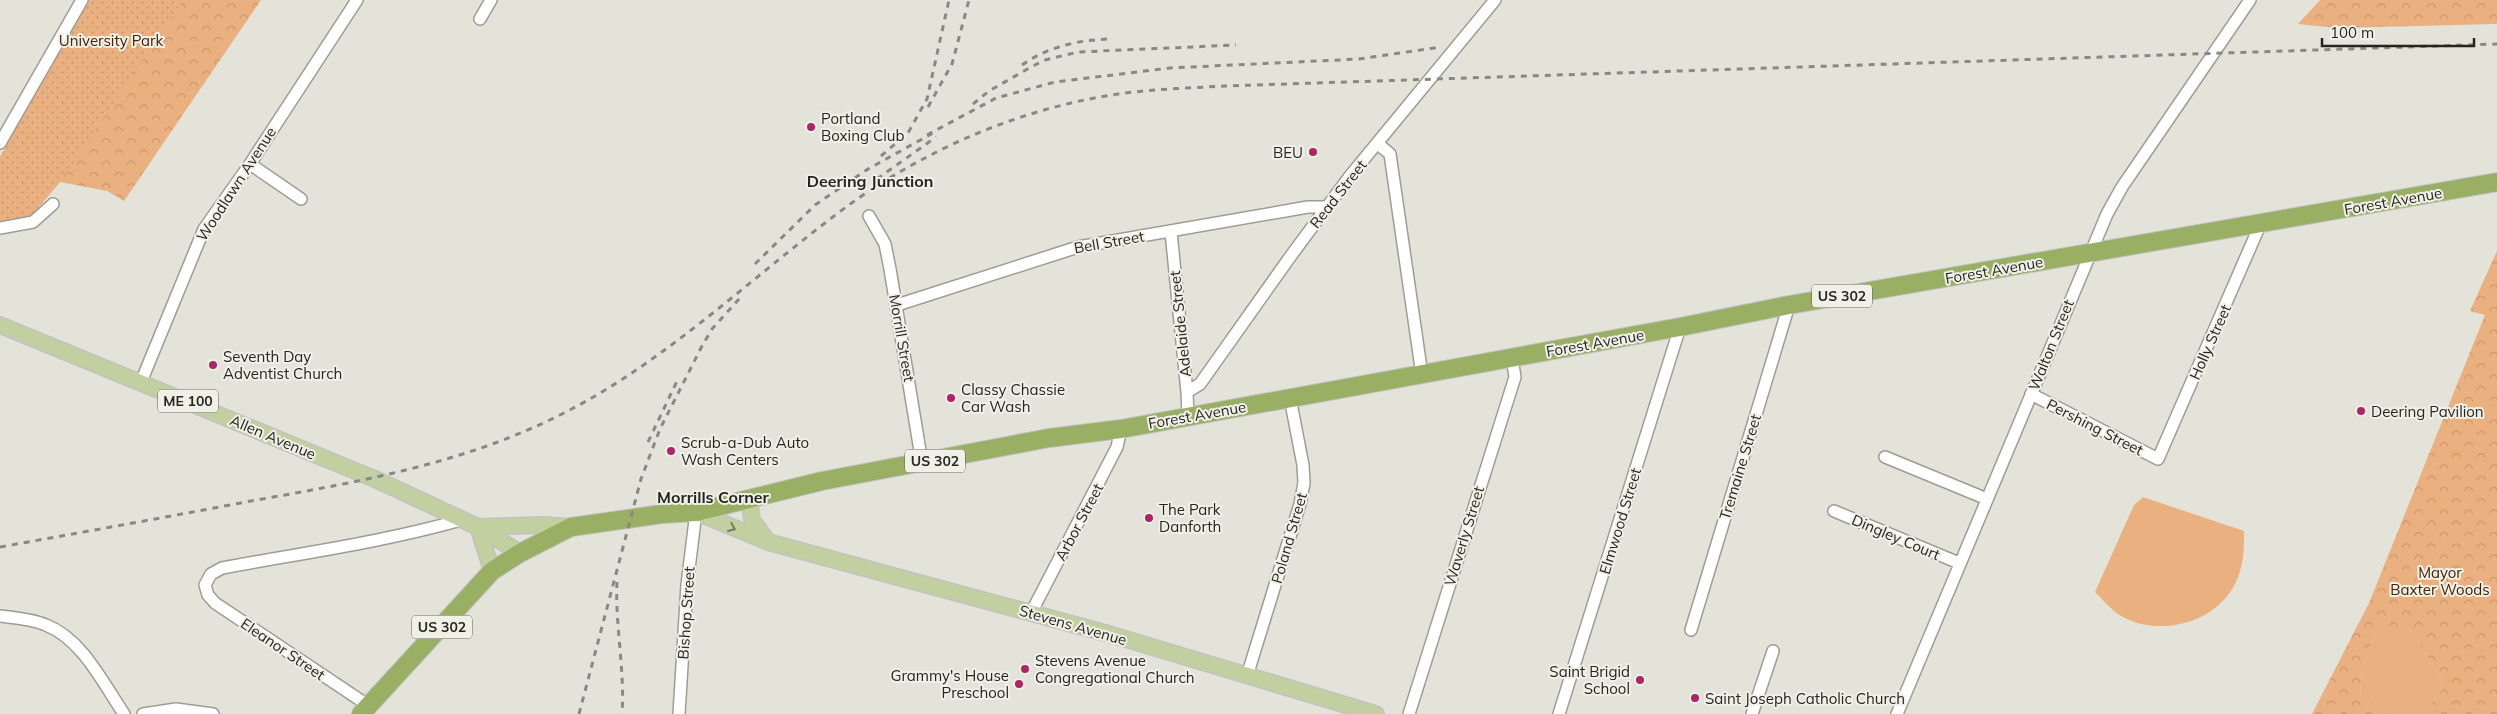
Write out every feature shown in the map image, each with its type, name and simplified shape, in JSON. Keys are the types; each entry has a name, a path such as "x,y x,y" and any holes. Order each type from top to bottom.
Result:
{"highway":[{"name":"Forest Avenue","path":"696,512 748,498 1049,438 1121,429 1680,327 1789,305 2088,255 2497,182"},
{"name":"US 302","path":"365,710 492,571 520,553 571,527 651,515 696,512"}],"main road":[{"name":"Allen Avenue","path":"0,325 375,479 461,520"},
{"path":"748,498 752,520 768,542"},
{"name":"Stevens Avenue","path":"696,512 768,542 1032,613 1374,714"},
{"name":"ME 100","path":"461,520 478,527 520,553"},
{"path":"492,571 478,527 544,525 571,527"}],"street":[{"path":"0,143 82,0"},
{"name":"Woodlawn Avenue","path":"141,382 172,311 196,245 357,0"},
{"path":"480,19 491,0"},
{"name":"Read Street","path":"1187,392 1200,384 1328,206 1495,0"},
{"name":"Walton Street","path":"1897,714 2088,255 2122,187 2250,0"},
{"path":"1378,144 1390,154 1422,374"},
{"path":"250,164 301,199"},
{"path":"0,228 33,222 53,204"},
{"name":"Bell Street","path":"897,305 1078,247 1103,241 1171,232 1308,207 1328,206"},
{"name":"Morrill Street","path":"869,216 884,244 897,305 922,463"},
{"name":"Holly Street","path":"2158,459 2260,225"},
{"name":"Adelaide Street","path":"1171,232 1188,416"},
{"name":"Tremaine Street","path":"1692,630 1789,305"},
{"name":"Elmwood Street","path":"1559,714 1680,327"},
{"name":"Waverly Street","path":"1409,714 1515,377 1512,358"},
{"name":"Pershing Street","path":"2031,394 2158,459"},
{"name":"Poland Street","path":"1247,676 1296,519 1304,483 1290,398"},
{"name":"Arbor Street","path":"1032,613 1117,447 1121,429"},
{"path":"1885,457 1987,499"},
{"name":"Dingley Court","path":"1834,510 1959,563"},
{"name":"Bishop Street","path":"678,714 696,512"},
{"name":"Eleanor Street","path":"365,710 216,604 208,595 205,585 211,574 222,568 344,544 400,536 461,520"},
{"path":"0,616 36,621 65,635 95,670 124,714"},
{"path":"1752,714 1773,651"},
{"path":"144,714 176,709 212,714"}],"green space":[{"path":"90,0 261,0 124,201 107,191 60,182 31,216 0,221 0,157"},
{"name":"University Park","path":"90,0 183,0 60,182 31,216 0,221 0,157"},
{"path":"2320,0 2497,0 2497,24 2336,28 2298,24"},
{"name":"Mayor Baxter Woods","path":"2497,251 2497,714 2424,714 2443,688 2439,672 2430,663 2414,634 2407,627 2395,636 2376,632 2362,669 2360,695 2370,696 2380,708 2389,707 2392,714 2312,714 2369,603 2485,315 2470,311"},
{"path":"2143,497 2244,531 2244,551 2238,577 2225,598 2213,610 2181,624 2164,626 2146,625 2130,620 2115,612 2095,592 2134,505"},
{"path":"2407,627 2414,634 2430,663 2439,672 2443,688 2424,714 2392,714 2389,707 2380,708 2370,696 2360,696 2362,669 2376,632"}],"railway":[{"path":"881,156 908,133 927,99 949,0"},
{"path":"928,107 952,64 969,0"},
{"path":"1022,65 1052,49 1074,43 1109,39"},
{"path":"0,547 370,478 447,459 523,432 560,415 600,393 638,368 675,342 817,229 883,182 946,147 979,133 1047,109 1083,100 1145,91 1225,86 2497,44"},
{"path":"973,104 989,91 1045,60 1078,52 1236,45"},
{"path":"927,135 996,98 1055,82 1170,68 1359,59 1441,47"},
{"path":"755,264 815,205 868,169 933,133"},
{"path":"877,179 936,137"},
{"path":"579,714 641,479 660,429 712,329 739,299"},
{"path":"648,442 678,379"},
{"path":"617,582 617,615 623,697 622,714"}],"place":[{"name":"Portland Boxing Club","path":"811,127"},
{"name":"BEU","path":"1313,152"},
{"name":"Seventh Day Adventist Church","path":"213,365"},
{"name":"Classy Chassie Car Wash","path":"951,398"},
{"name":"Deering Pavilion","path":"2361,411"},
{"name":"Scrub-a-Dub Auto Wash Centers","path":"671,451"},
{"name":"The Park Danforth","path":"1149,518"},
{"name":"Stevens Avenue Congregational Church","path":"1025,669"},
{"name":"Saint Brigid School","path":"1640,680"},
{"name":"Grammy's House Preschool","path":"1019,684"},
{"name":"Saint Joseph Catholic Church","path":"1695,698"}],"district":[{"name":"Deering Junction","path":"870,181"},
{"name":"Morrills Corner","path":"713,497"}]}
